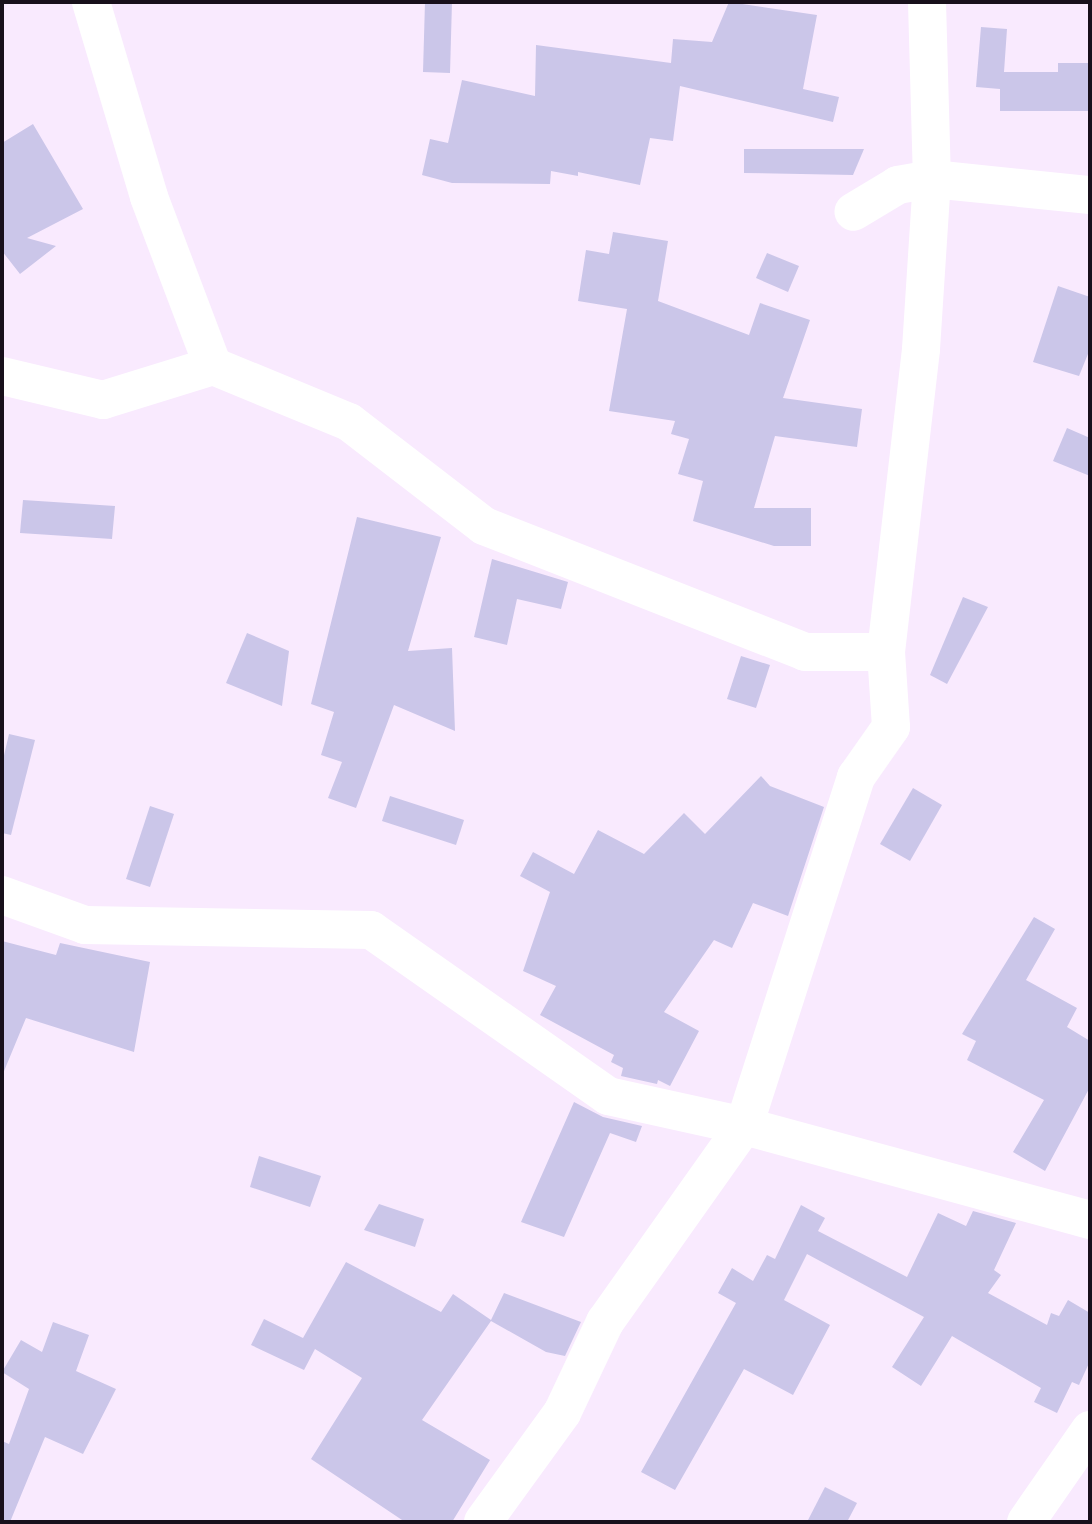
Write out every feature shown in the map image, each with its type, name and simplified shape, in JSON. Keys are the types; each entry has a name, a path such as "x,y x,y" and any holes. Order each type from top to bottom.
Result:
{"street":[{"path":"91,2 149,197 213,366"},
{"path":"483,1522 562,1413 605,1322 744,1126 856,777 891,727 886,652 921,349 932,179 927,2"},
{"path":"853,212 898,185 932,179 1090,195"},
{"path":"2,376 103,400 213,366 349,422 484,526 805,652 886,652"},
{"path":"2,895 85,925 370,930 608,1096 744,1126 1090,1220"},
{"path":"1026,1522 1090,1430"}],"building":[{"path":"425,2 452,2 450,73 423,72"},
{"path":"729,2 817,15 803,89 839,97 833,122 680,86 673,141 650,138 640,185 578,172 578,176 551,171 550,184 452,183 422,175 430,139 448,143 462,80 535,96 536,45 671,63 673,39 712,42"},
{"path":"981,27 1007,29 1004,72 1058,72 1058,63 1090,63 1090,111 1000,111 1000,89 976,87"},
{"path":"33,124 83,209 27,238 56,246 20,274 2,251 2,143"},
{"path":"744,149 864,149 853,175 744,173"},
{"path":"613,232 668,241 658,301 749,335 760,303 810,320 783,398 862,409 857,447 775,436 754,508 811,508 811,546 774,546 693,521 703,481 678,474 689,439 671,434 675,421 609,411 627,309 578,301 586,250 609,254"},
{"path":"767,253 799,266 788,292 756,278"},
{"path":"1058,286 1090,297 1090,349 1079,376 1033,362"},
{"path":"1067,428 1090,438 1090,476 1053,461"},
{"path":"23,500 115,506 112,539 20,533"},
{"path":"357,517 441,537 408,651 452,648 455,731 394,705 356,808 328,798 342,762 321,755 334,712 311,704"},
{"path":"492,559 568,582 561,609 517,599 507,645 474,637"},
{"path":"963,597 988,607 947,684 930,675"},
{"path":"247,633 289,651 282,706 226,683"},
{"path":"741,656 770,665 756,708 727,699"},
{"path":"9,734 35,740 11,835 2,833 2,764"},
{"path":"761,776 770,786 824,807 788,916 753,903 732,948 714,940 664,1012 699,1031 670,1086 658,1080 657,1084 621,1076 623,1068 611,1062 614,1055 540,1015 556,986 523,971 550,892 520,876 533,852 574,874 598,830 644,854 684,813 705,834"},
{"path":"913,788 942,805 910,861 880,844"},
{"path":"390,796 464,820 456,845 382,821"},
{"path":"150,806 174,814 150,887 126,879"},
{"path":"1034,917 1055,929 1026,980 1077,1008 1067,1027 1090,1041 1090,1087 1045,1171 1013,1152 1044,1100 967,1060 976,1041 962,1034"},
{"path":"2,941 56,955 60,943 150,962 134,1052 26,1018 2,1076"},
{"path":"574,1102 603,1117 642,1126 636,1142 610,1133 564,1237 521,1222"},
{"path":"259,1156 321,1176 310,1207 250,1187"},
{"path":"379,1204 424,1219 415,1247 364,1230"},
{"path":"801,1205 825,1218 818,1231 907,1277 938,1213 966,1226 973,1211 1016,1223 994,1270 1001,1275 988,1293 1047,1325 1051,1313 1059,1316 1068,1300 1090,1313 1090,1361 1079,1385 1072,1382 1057,1413 1034,1402 1041,1388 952,1336 921,1386 892,1367 924,1317 807,1254 784,1300 830,1325 793,1395 744,1369 675,1490 641,1472 736,1303 718,1293 732,1268 753,1281 767,1255 775,1259"},
{"path":"346,1262 441,1312 453,1294 491,1320 504,1293 581,1322 565,1356 546,1352 491,1321 422,1420 490,1460 452,1522 405,1522 311,1459 362,1378 315,1349 304,1370 251,1345 264,1319 303,1338"},
{"path":"53,1322 89,1335 76,1371 116,1389 83,1454 45,1437 10,1522 2,1522 2,1441 9,1444 29,1389 2,1372 21,1340 42,1352"},
{"path":"825,1487 857,1503 847,1522 807,1522"}]}
